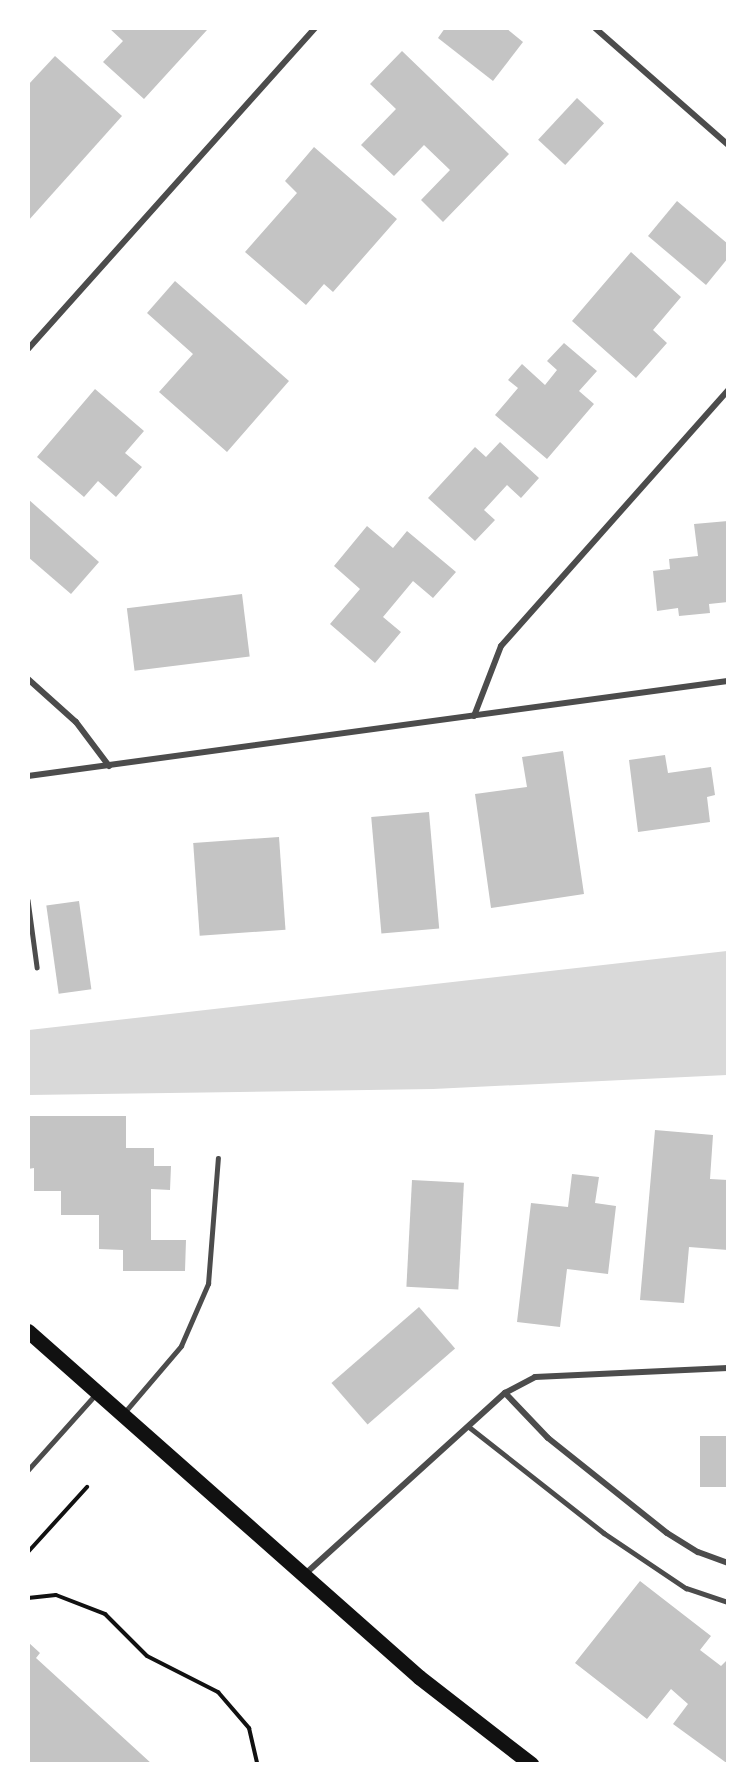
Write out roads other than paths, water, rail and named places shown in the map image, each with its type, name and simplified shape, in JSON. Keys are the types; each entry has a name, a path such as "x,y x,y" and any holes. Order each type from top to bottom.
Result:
{"main road":[{"path":"28,1331 419,1677 531,1764"}],"street":[{"path":"28,349 315,28"},
{"path":"595,28 728,145"},
{"path":"474,716 501,646 728,390"},
{"path":"28,679 76,722 109,766"},
{"path":"28,776 728,681"},
{"path":"304,1575 505,1393 535,1377 728,1368"},
{"path":"505,1393 548,1438 668,1533 698,1552 728,1563"}],"lane":[{"path":"28,900 37,967"},
{"path":"123,1415 181,1346 208,1284 218,1158"},
{"path":"28,1470 98,1392"},
{"path":"468,1426 604,1533 686,1588 728,1602"}]}
